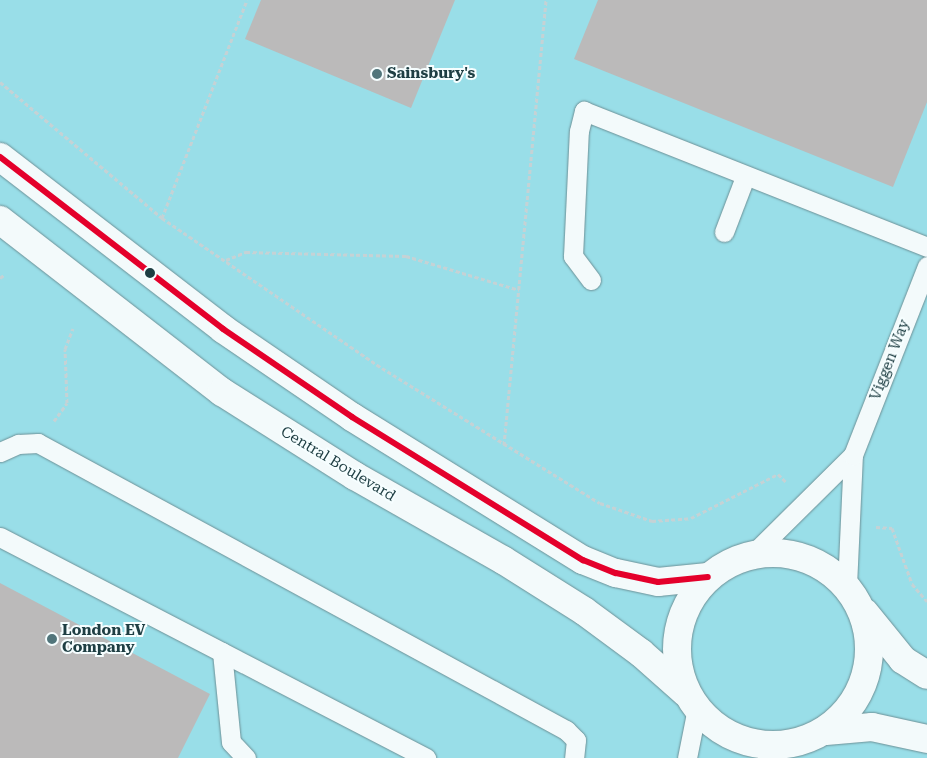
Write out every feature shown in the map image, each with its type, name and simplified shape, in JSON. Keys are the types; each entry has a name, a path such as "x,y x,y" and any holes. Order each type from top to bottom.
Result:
{"street":[{"path":"0,157 223,329 352,417 583,560 616,573 658,582 708,576"},
{"name":"Central Boulevard","path":"0,220 222,392 355,476 503,560 584,611 641,653 715,725 738,737 761,744 775,751 806,741 826,730"},
{"path":"692,701 676,657 676,641 680,620 691,597 708,576 728,563 754,554 789,553 829,569 904,660 927,675"},
{"path":"826,730 856,699 866,676 870,655 869,632 854,597"},
{"path":"826,730 872,727 927,739"}],"lane":[{"path":"591,280 573,256 579,131 584,111 927,247"},
{"path":"724,232 745,176"},
{"name":"Viggen Way","path":"854,597 848,525 853,455 927,266"},
{"path":"0,452 18,444 38,444 566,730 576,740 574,758"},
{"name":"Viggen Way","path":"754,554 853,455"},
{"path":"0,537 426,758"},
{"path":"222,652 231,742 246,758"},
{"path":"687,758 692,701"}],"path":[{"path":"162,218 247,0"},
{"path":"504,445 546,0"},
{"path":"0,82 162,218 382,368 600,503 652,521 691,518 778,474 805,501"},
{"path":"226,260 246,252 406,256 519,290"},
{"path":"38,444 67,403 65,349 73,328"},
{"path":"848,525 892,528 912,584 927,601"}],"shaded area":[{"path":"0,0 927,0 927,758 0,758"}],"building":[{"name":"Sainsbury's","path":"261,0 455,0 411,108 245,39"},
{"path":"598,0 927,0 927,102 893,187 574,59"},
{"name":"London EV Company","path":"0,583 210,694 178,758 0,758"}],"transit line":[{"path":"0,157 223,329 352,417 583,560 616,573 658,582 708,577"}],"place":[{"name":"Sainsbury's","path":"377,74"},
{"name":"London EV Company","path":"52,639"}]}
